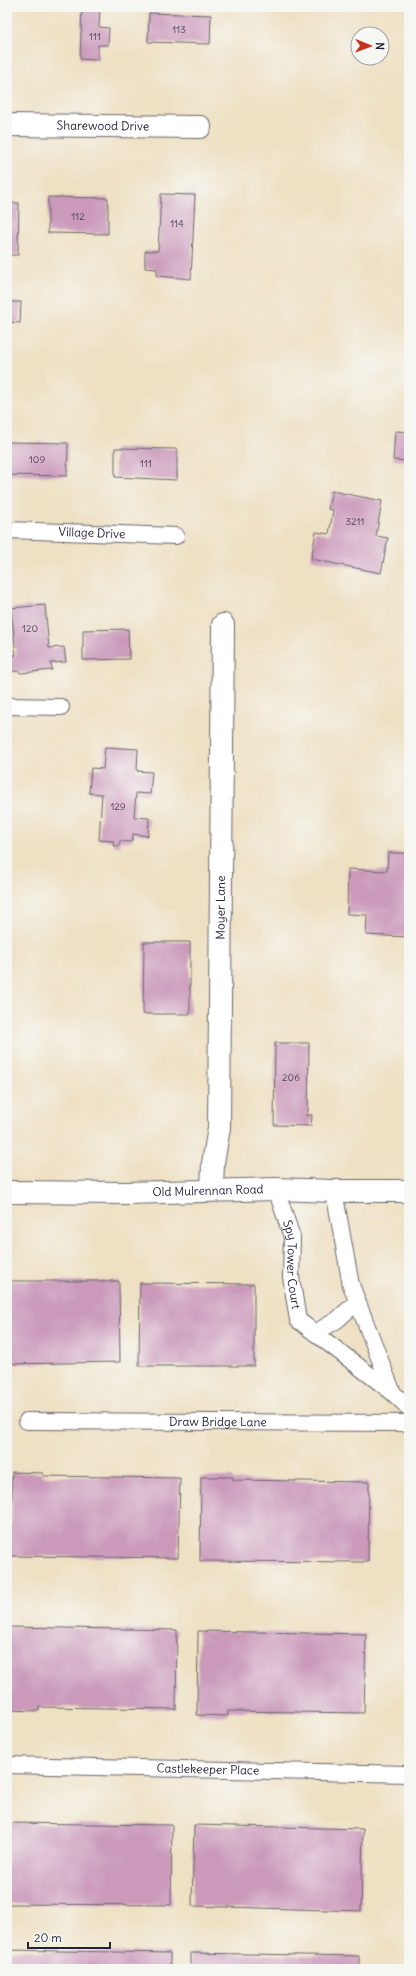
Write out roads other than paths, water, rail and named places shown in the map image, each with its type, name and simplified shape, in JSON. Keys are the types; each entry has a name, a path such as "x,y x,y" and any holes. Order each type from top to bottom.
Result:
{"street":[{"name":"Sharewood Drive","path":"7,125 200,127"},
{"name":"Moyer Lane","path":"212,1190 213,1163 219,1128 223,625"},
{"name":"Old Mulrennan Road","path":"7,1192 126,1192 276,1189 409,1191"}],"lane":[{"name":"Village Drive","path":"7,530 176,536"},
{"path":"7,706 61,707"},
{"name":"Spy Tower Court","path":"276,1189 292,1237 291,1277 298,1320 392,1392 409,1408"},
{"name":"Spy Tower Court","path":"334,1191 351,1285 392,1392"},
{"path":"315,1333 337,1320 357,1302"},
{"name":"Draw Bridge Lane","path":"27,1421 409,1423"},
{"name":"Castlekeeper Place","path":"7,1765 409,1774"}]}
